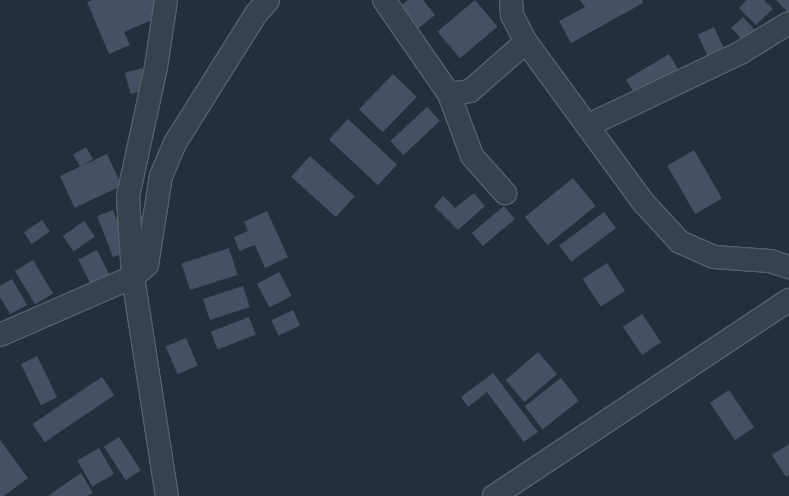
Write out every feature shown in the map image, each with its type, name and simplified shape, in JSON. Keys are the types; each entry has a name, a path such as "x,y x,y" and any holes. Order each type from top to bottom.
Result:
{"street":[{"path":"166,0 156,67 128,197 133,277 167,496"},
{"path":"0,335 133,277 147,265 161,176 175,143 256,14 268,0"},
{"path":"384,0 449,94 472,156 505,193"},
{"path":"511,0 512,15 526,42 589,125 644,203 680,242 714,257 770,261 789,267"},
{"path":"589,125 740,53 789,23"},
{"path":"449,94 470,91 526,42"},
{"path":"494,496 789,300"}],"building":[{"path":"92,0 155,0 161,16 124,32 130,45 109,54 87,2"},
{"path":"408,0 423,0 435,15 415,31 397,9"},
{"path":"475,0 497,27 460,58 437,31"},
{"path":"580,0 642,0 643,3 571,43 559,21 585,7"},
{"path":"747,0 764,0 773,9 756,25 739,8"},
{"path":"776,0 789,0 789,14"},
{"path":"743,17 759,35 747,46 731,28"},
{"path":"714,27 726,53 710,61 698,35"},
{"path":"669,54 680,72 637,98 626,80"},
{"path":"142,68 148,89 131,94 125,73"},
{"path":"393,74 417,97 383,132 359,109"},
{"path":"427,107 440,121 403,155 390,141"},
{"path":"348,119 397,165 378,185 329,139"},
{"path":"86,147 93,159 80,167 73,154"},
{"path":"694,150 722,198 695,214 667,166"},
{"path":"107,154 122,186 75,208 60,176"},
{"path":"310,156 355,196 336,217 291,177"},
{"path":"573,178 596,206 547,245 525,217"},
{"path":"474,193 485,206 458,230 434,206 443,196 455,208"},
{"path":"504,206 515,219 483,246 472,233"},
{"path":"113,210 129,251 113,257 97,216"},
{"path":"267,211 288,257 265,268 255,245 239,251 234,237 248,231 244,222"},
{"path":"604,212 616,228 571,262 559,246"},
{"path":"42,220 50,232 32,244 24,232"},
{"path":"84,221 95,237 74,251 63,236"},
{"path":"229,248 238,275 190,290 181,263"},
{"path":"97,250 113,281 94,291 78,260"},
{"path":"33,260 53,293 35,304 15,271"},
{"path":"607,263 625,291 601,306 583,279"},
{"path":"279,272 292,296 270,308 257,284"},
{"path":"12,279 27,305 10,314 0,297 0,286"},
{"path":"243,286 250,307 210,320 203,299"},
{"path":"293,310 300,325 278,336 271,320"},
{"path":"642,314 661,342 642,355 623,327"},
{"path":"249,317 256,335 218,349 211,332"},
{"path":"186,338 198,366 177,374 166,347"},
{"path":"538,352 557,374 525,402 506,380"},
{"path":"37,356 57,397 41,405 21,364"},
{"path":"493,373 538,432 524,442 487,392 468,407 461,397"},
{"path":"102,377 114,395 45,442 32,424"},
{"path":"561,378 579,401 543,429 525,406"},
{"path":"729,390 754,427 735,440 710,403"},
{"path":"119,437 141,471 126,480 104,447"},
{"path":"0,440 28,478 4,496 0,496"},
{"path":"789,444 789,475 786,477 772,455"},
{"path":"99,448 114,474 92,486 77,460"},
{"path":"81,473 93,493 87,496 48,496"}]}
